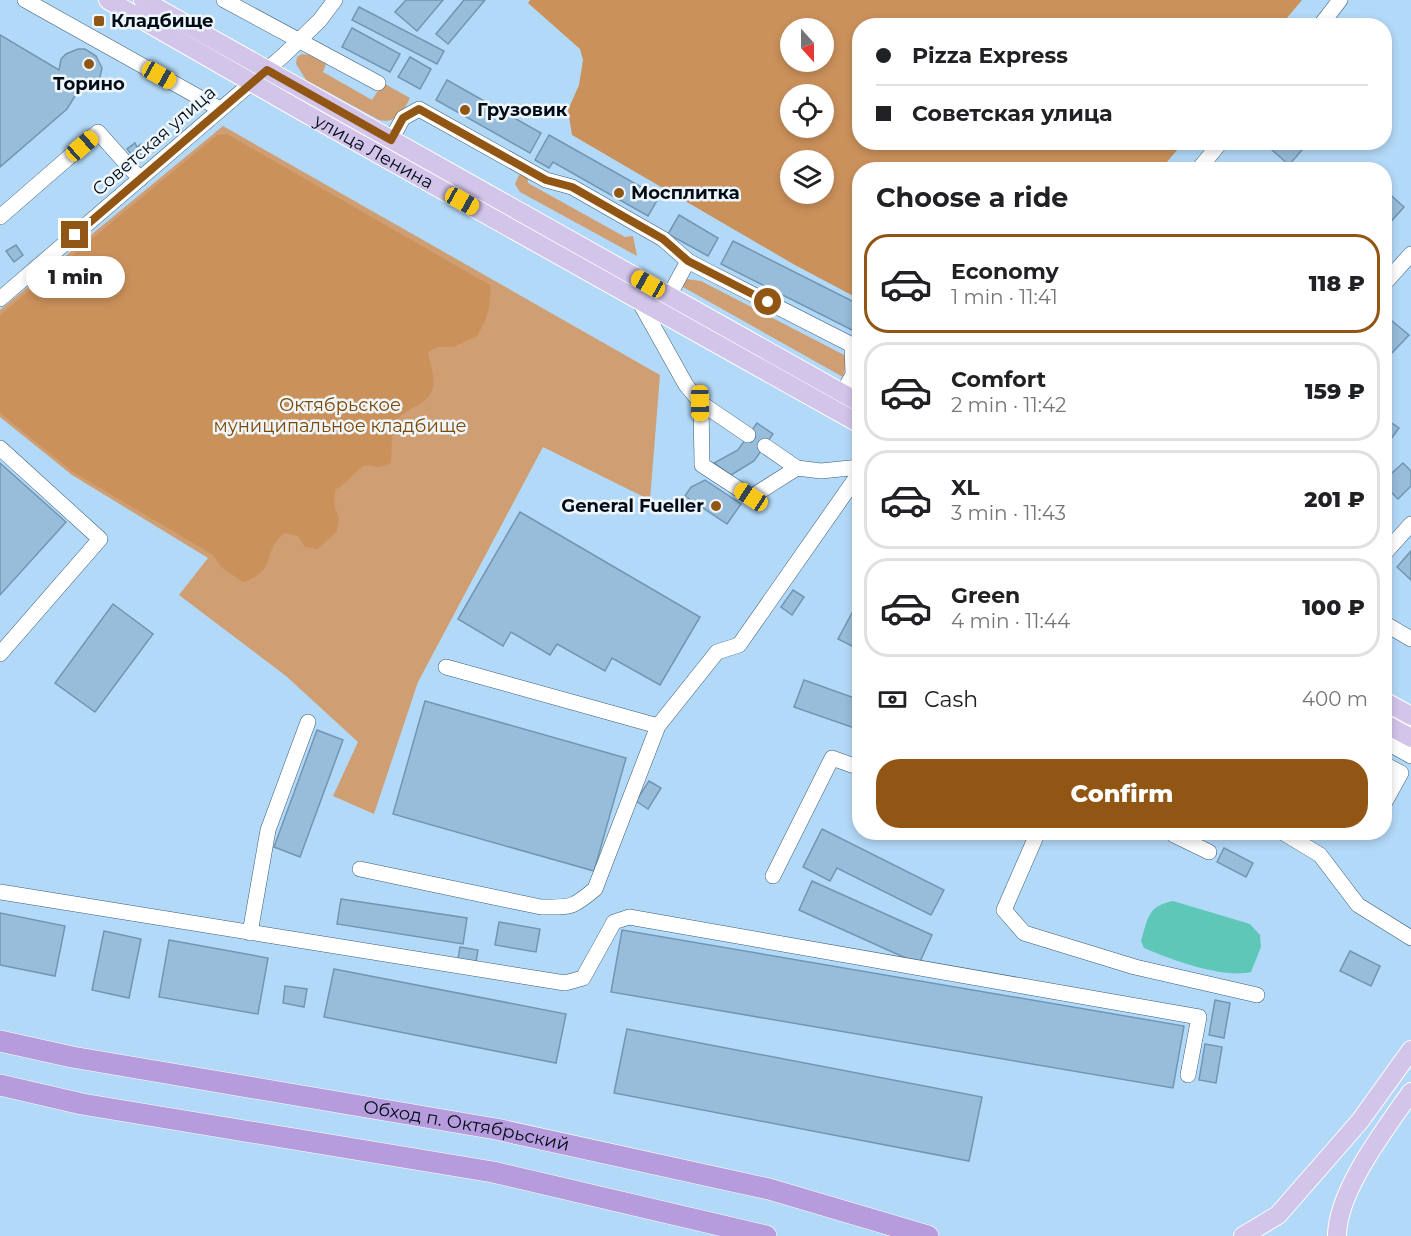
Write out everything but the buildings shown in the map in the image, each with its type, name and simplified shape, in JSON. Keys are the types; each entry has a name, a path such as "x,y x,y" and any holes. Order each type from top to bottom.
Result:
{"highway":[{"name":"Обход п. Октябрьский","path":"0,1041 72,1057 496,1129 769,1189 929,1235"},
{"path":"0,1085 82,1104 493,1172 766,1236"}],"main road":[{"name":"улица Ленина","path":"108,0 852,420"},
{"name":"улица Ленина","path":"143,0 852,399"},
{"path":"1392,705 1411,716"},
{"path":"1392,727 1411,738"},
{"path":"1243,1236 1278,1215 1360,1121 1411,1050"},
{"path":"1337,1236 1345,1200 1359,1170 1411,1092"}],"street":[{"path":"26,0 220,109"},
{"path":"224,0 378,83"},
{"name":"Советская улица","path":"3,291 140,179 267,70 300,41 335,0"},
{"path":"1326,18 1340,0"},
{"path":"391,140 403,118 419,109 546,180 572,187 663,239 688,261 852,345 852,375 842,393"},
{"path":"0,217 98,132 140,179"},
{"path":"1205,162 1214,150"},
{"path":"1392,275 1411,254"},
{"path":"669,296 688,261"},
{"path":"639,301 686,385 700,403 748,435"},
{"path":"700,403 702,465 751,497 797,468"},
{"path":"765,446 797,468 821,471 852,468"},
{"path":"0,448 100,539 0,654"},
{"path":"360,868 541,907 576,905 595,889 658,726 717,652 739,645 852,483"},
{"path":"1392,545 1411,524"},
{"path":"1392,628 1411,639"},
{"path":"446,667 658,726"},
{"path":"250,933 268,830 308,722"},
{"path":"1392,745 1411,756"},
{"path":"773,876 832,758 852,765"},
{"path":"1392,768 1401,772 1392,788"},
{"path":"1035,840 1004,910 1024,933 1135,967 1257,995"},
{"path":"1184,840 1209,852"},
{"path":"1295,840 1320,855 1358,905 1411,938"},
{"path":"0,892 565,983 583,978 614,922 629,917 1199,1017 1188,1075"}],"green space":[{"path":"530,0 1302,0 1287,18 852,18 852,150 1177,150 1167,162 852,162 852,295 795,265 572,135 568,110 579,85 583,60 580,49 528,3"},
{"path":"302,54 310,55 326,64 323,72 372,100 383,83 410,98 398,116 390,120 379,120 306,80 296,64 297,57"},
{"name":"Октябрьское муниципальное кладбище","path":"223,126 660,375 650,500 543,447 418,682 374,814 333,796 358,742 286,676 179,595 208,558 72,475 0,417 0,310"},
{"path":"227,134 490,285 488,312 477,336 454,347 438,347 428,352 433,377 432,390 423,402 404,413 396,421 392,435 391,463 379,467 365,465 335,490 334,504 339,518 337,531 318,549 305,547 298,536 284,533 277,541 261,572 243,582 221,567 213,555 73,472 0,413 0,315 217,135"},
{"path":"523,174 528,179 528,183 625,237 633,236 637,256 520,192 515,184 519,175"},
{"path":"686,279 701,281 848,357 843,377 683,287"}],"shaded area":[{"path":"1173,901 1250,924 1260,935 1261,947 1251,972 1226,973 1212,970 1144,948 1141,941 1147,920 1153,910 1164,903"}],"place":[{"name":"Кладбище","path":"99,21"},
{"name":"Торино","path":"89,64"},
{"name":"Грузовик","path":"465,110"},
{"name":"Мосплитка","path":"619,193"},
{"name":"General Fueller","path":"716,506"}],"route":[{"path":"75,235 267,70 391,140 403,118 419,109 546,180 572,187 663,239 688,261 768,302"}]}
